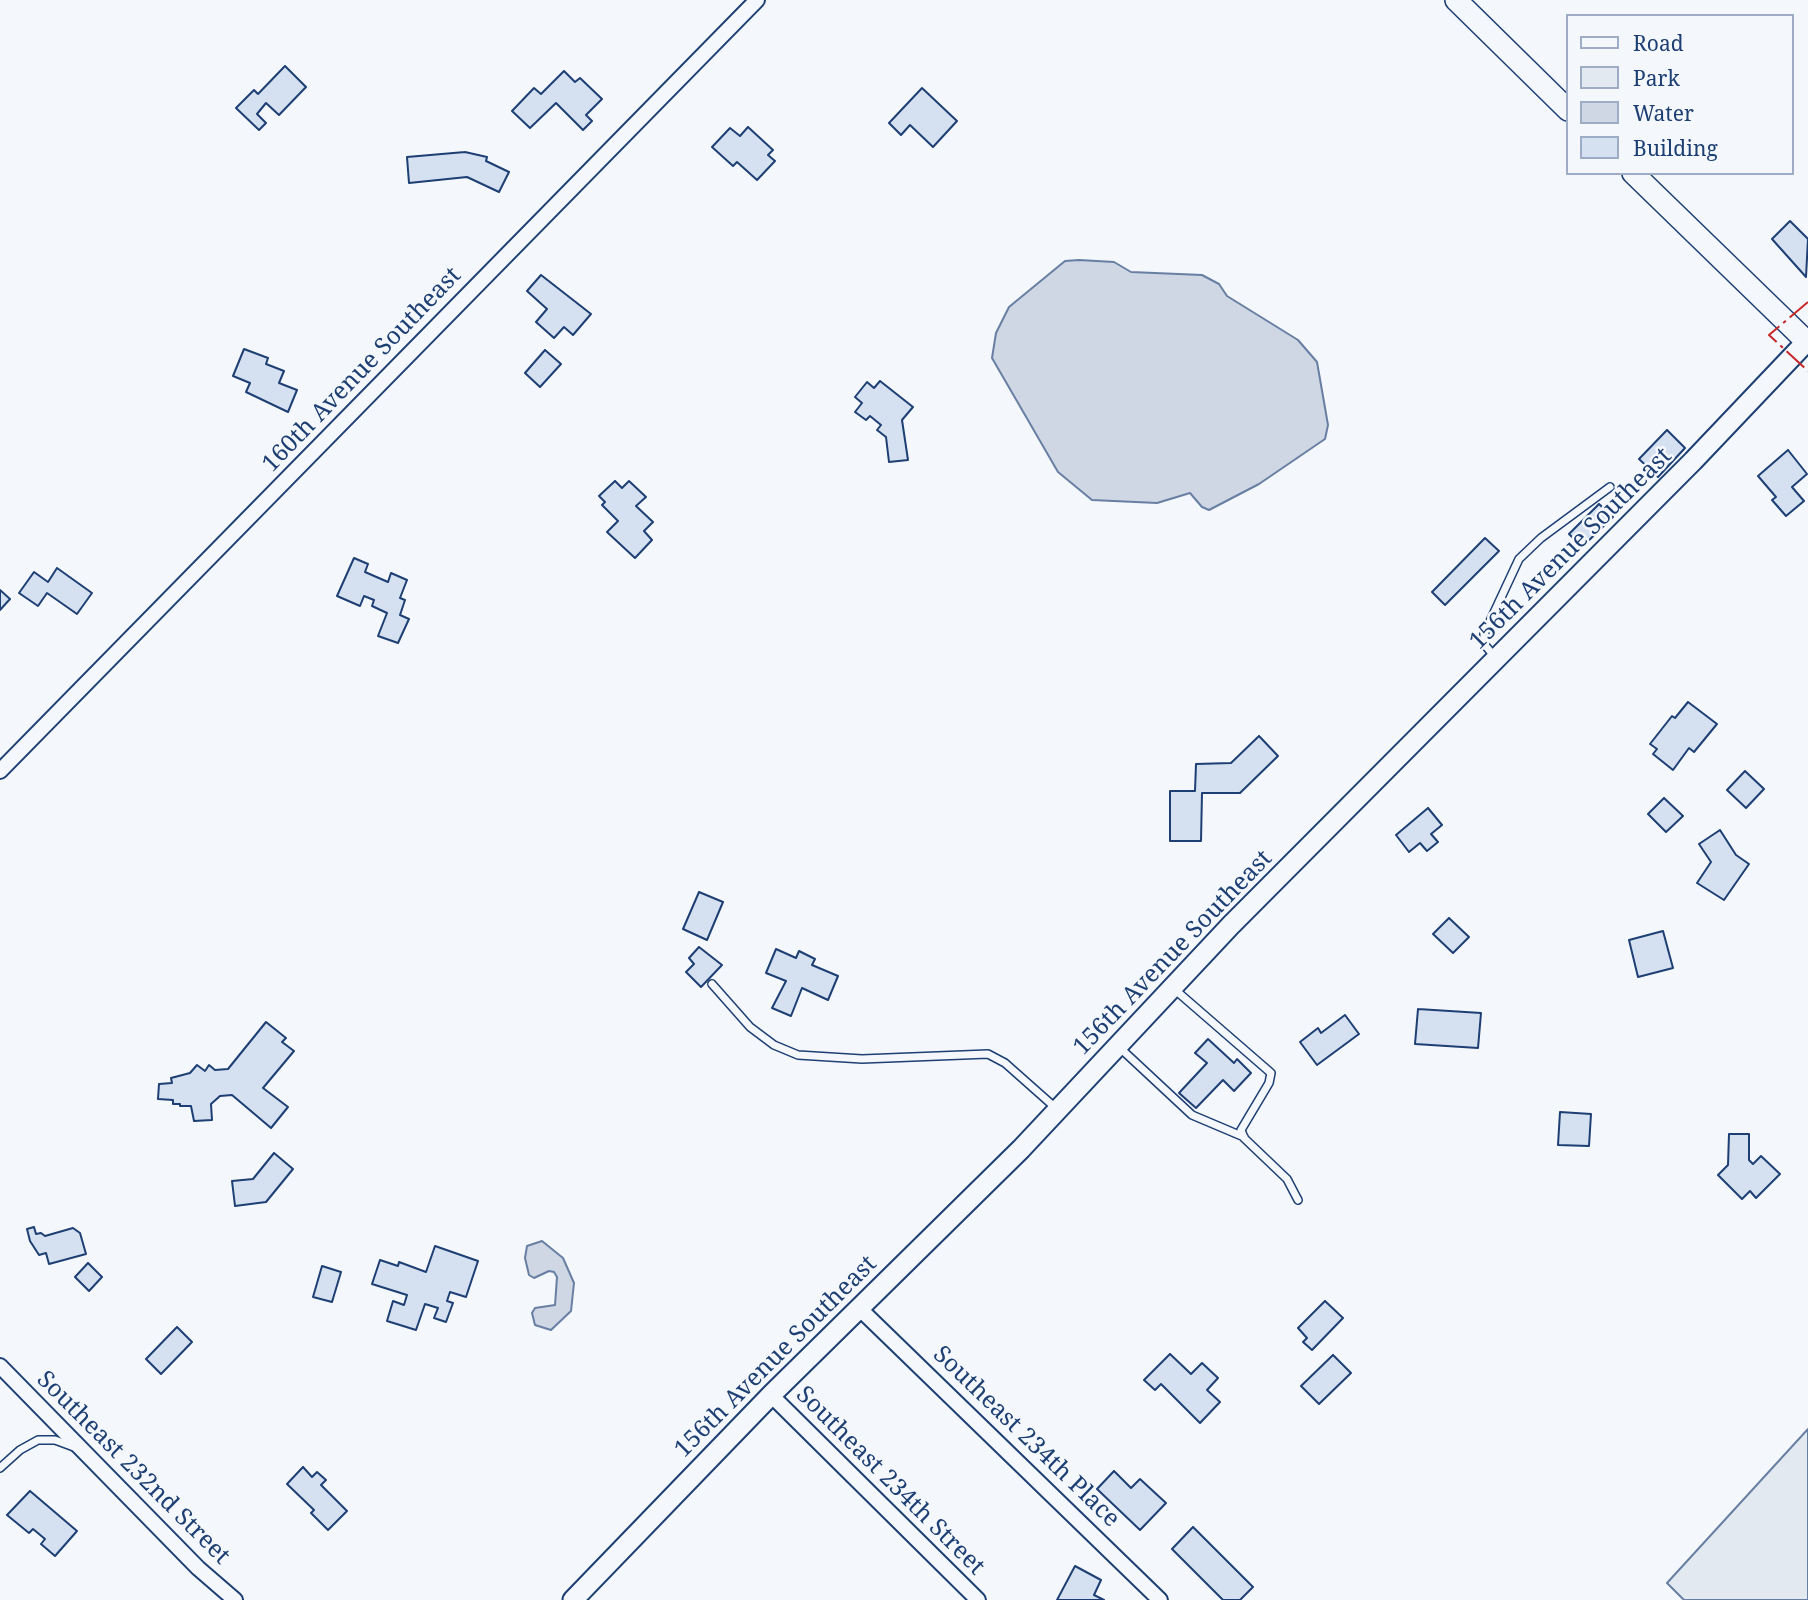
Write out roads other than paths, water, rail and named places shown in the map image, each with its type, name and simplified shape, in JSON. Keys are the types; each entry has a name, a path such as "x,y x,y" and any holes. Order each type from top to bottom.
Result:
{"main road":[{"path":"1456,0 1566,108"},
{"path":"1635,175 1807,342"}],"street":[{"name":"160th Avenue Southeast","path":"0,771 757,0"},
{"name":"156th Avenue Southeast","path":"573,1600 771,1395 1058,1110 1172,988 1693,461 1807,342"},
{"name":"Southeast 234th Place","path":"859,1308 1160,1600"},
{"name":"Southeast 232nd Street","path":"0,1366 198,1568 235,1600"},
{"name":"Southeast 234th Street","path":"771,1395 978,1600"}],"lane":[{"path":"1496,658 1484,644 1483,634 1519,559 1541,538 1610,487"},
{"path":"712,984 750,1027 774,1045 798,1055 862,1059 988,1054 1005,1063 1058,1110"},
{"path":"1172,988 1271,1073 1269,1083 1241,1130 1244,1138"},
{"path":"1118,1046 1192,1115 1244,1138 1287,1179 1298,1200"},
{"path":"0,1468 20,1450 38,1440 55,1440 81,1449"}],"water":[{"path":"1065,261 1114,262 1131,272 1202,275 1219,284 1227,296 1298,340 1317,362 1328,425 1325,439 1259,484 1209,510 1202,507 1190,493 1157,503 1092,500 1058,472 992,358 996,333 1009,307"},
{"path":"542,1241 563,1258 574,1283 571,1311 551,1330 535,1325 532,1313 535,1308 555,1305 557,1277 554,1272 549,1271 534,1278 529,1275 525,1258 527,1246"}]}
